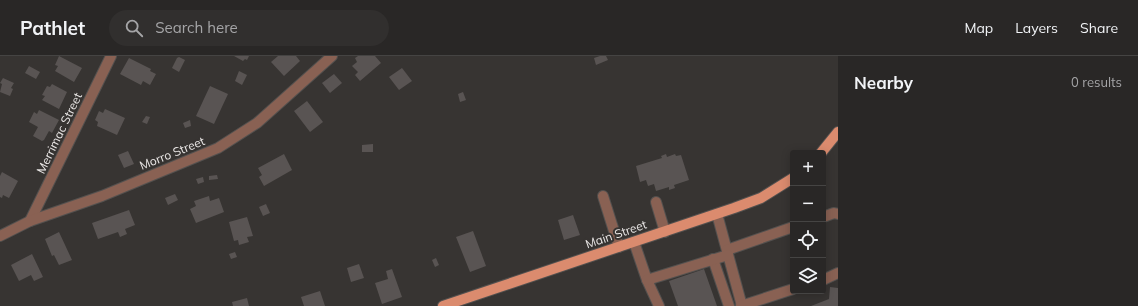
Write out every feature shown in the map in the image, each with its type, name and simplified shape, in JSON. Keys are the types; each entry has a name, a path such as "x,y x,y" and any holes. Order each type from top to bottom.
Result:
{"main road":[{"path":"823,150 838,132"},
{"name":"Main Street","path":"443,306 717,214 761,198 790,180"}],"street":[{"name":"Merrimac Street","path":"30,221 111,56"},
{"name":"Morro Street","path":"0,236 30,221 102,196 218,148 257,123 332,56"},
{"path":"603,196 619,247"},
{"path":"656,202 665,232"},
{"path":"826,216 834,213 838,214"},
{"path":"717,214 742,306 790,290"},
{"path":"647,280 713,259 790,228"},
{"path":"634,242 647,280 659,306"},
{"path":"713,259 729,306"},
{"path":"826,279 838,273"}],"building":[{"path":"59,56 82,68 74,82 55,71 58,66 55,65"},
{"path":"234,56 249,56 247,60 245,59 243,61"},
{"path":"278,56 296,56 300,61 284,76 271,62"},
{"path":"358,56 375,56 381,63 360,81 355,75 358,72 352,66 357,62 355,58"},
{"path":"606,56 608,60 596,65 594,58"},
{"path":"179,57 185,60 179,72 172,68"},
{"path":"129,58 151,69 150,71 156,74 150,85 143,81 141,85 120,74"},
{"path":"29,66 40,72 36,79 25,73"},
{"path":"402,68 412,81 399,90 389,77"},
{"path":"239,71 247,75 242,85 235,81"},
{"path":"334,74 342,83 330,93 322,83"},
{"path":"3,78 14,83 11,88 13,89 10,96 0,92 2,84 0,83"},
{"path":"52,84 67,92 59,109 42,100 45,96 42,95 47,86 50,87"},
{"path":"210,86 228,94 214,124 196,116"},
{"path":"463,92 466,100 460,102 458,94"},
{"path":"307,101 323,122 310,132 294,111"},
{"path":"105,109 125,118 117,135 97,126 98,122 95,120 99,111 103,113"},
{"path":"39,110 59,120 52,133 49,131 42,141 33,136 38,127 29,122 34,112 37,114"},
{"path":"146,116 150,117 147,124 142,122"},
{"path":"190,120 191,126 185,128 183,123"},
{"path":"373,144 373,152 362,152 362,145"},
{"path":"128,151 134,164 124,168 118,155"},
{"path":"284,154 292,170 264,186 259,177 262,175 258,168"},
{"path":"666,154 667,157 675,154 676,156 681,155 689,180 674,185 675,188 669,190 669,187 656,191 654,184 648,186 646,180 640,182 636,166 662,158 661,156"},
{"path":"2,172 18,181 9,198 3,195 2,198 0,197 0,176"},
{"path":"217,175 218,179 209,180 209,176"},
{"path":"203,177 204,182 198,184 196,179"},
{"path":"175,194 178,200 168,205 165,198"},
{"path":"209,196 210,201 219,198 224,212 196,223 190,209 196,206 194,201"},
{"path":"266,204 270,213 263,216 259,207"},
{"path":"129,210 135,225 125,229 127,234 120,237 118,232 98,239 92,223"},
{"path":"573,215 580,235 564,240 558,220"},
{"path":"247,217 253,236 247,237 249,242 239,245 238,240 234,241 229,222"},
{"path":"473,231 486,266 470,272 456,237"},
{"path":"59,232 72,260 59,265 54,255 52,256 45,239"},
{"path":"235,252 237,257 231,259 229,254"},
{"path":"32,254 43,277 34,281 31,275 19,281 11,265"},
{"path":"436,258 439,265 435,267 432,260"},
{"path":"359,264 364,278 351,282 347,268"},
{"path":"392,269 402,297 382,304 375,283 388,279 386,271"},
{"path":"704,269 717,306 678,306 669,281"},
{"path":"830,287 838,288 838,306 811,306 829,299"},
{"path":"320,291 325,306 304,306 301,297"},
{"path":"247,298 249,306 233,306 232,302"}]}
